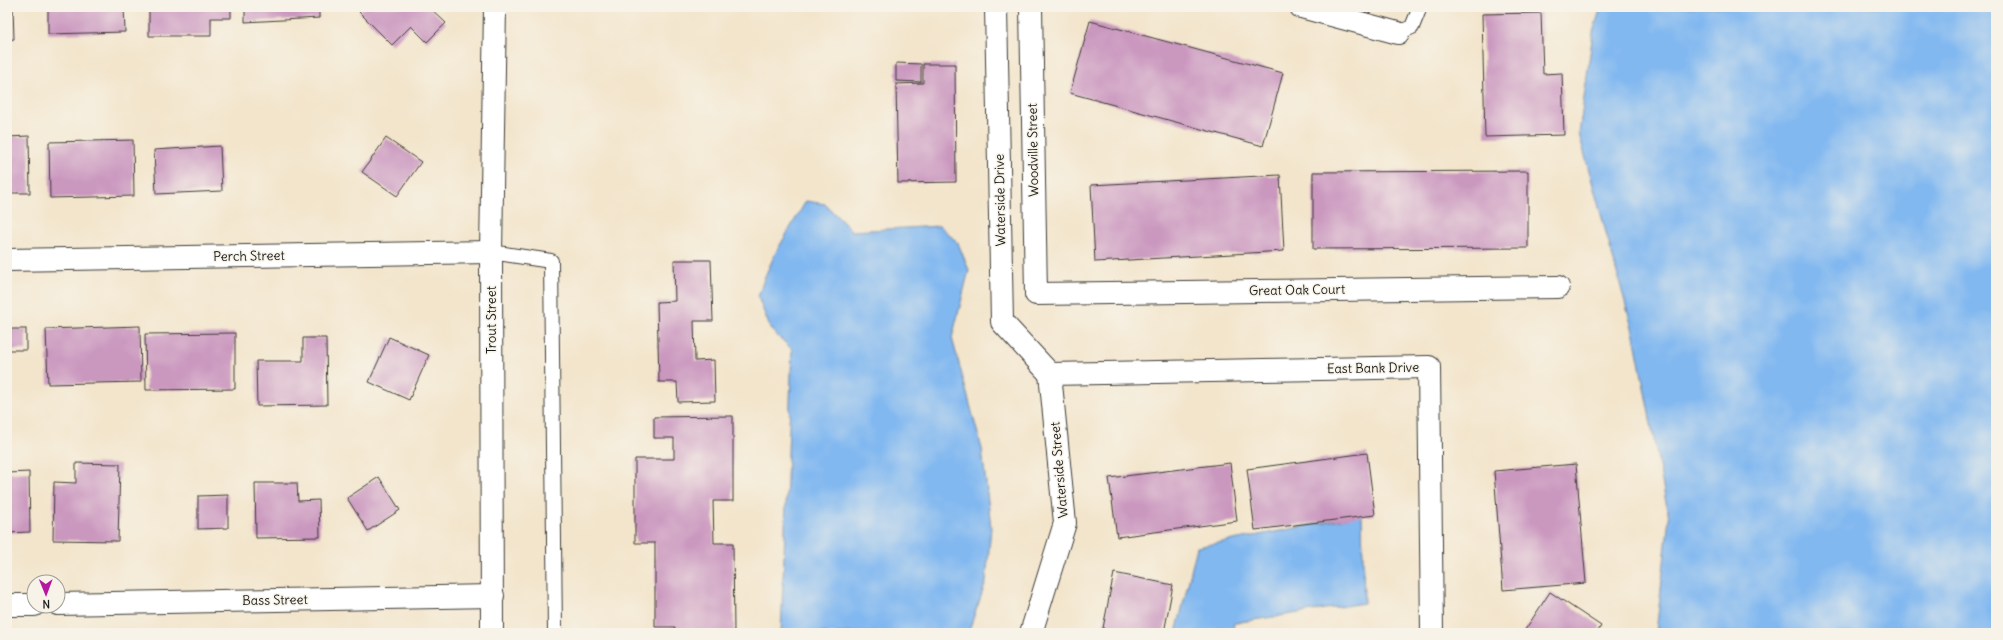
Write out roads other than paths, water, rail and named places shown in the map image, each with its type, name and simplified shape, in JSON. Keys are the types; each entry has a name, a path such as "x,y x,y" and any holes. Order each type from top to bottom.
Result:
{"street":[{"name":"Trout Street","path":"492,633 491,252 495,7"},
{"name":"Waterside Drive","path":"996,7 1002,322 1050,374"},
{"name":"Woodville Street","path":"1031,7 1036,294"},
{"path":"1301,7 1398,33"},
{"name":"Perch Street","path":"7,260 491,252"},
{"name":"Great Oak Court","path":"1036,294 1558,287"},
{"name":"East Bank Drive","path":"1050,374 1429,367 1432,633"},
{"name":"Waterside Street","path":"1031,633 1065,523 1050,374"},
{"name":"Bass Street","path":"66,604 492,596"},
{"path":"7,605 26,605"}],"lane":[{"path":"1398,33 1412,27 1420,7"},
{"path":"491,252 551,261 555,633"}],"water":[{"path":"1601,7 1996,7 1996,633 1656,633 1669,518 1634,335 1579,134 1593,32"},
{"path":"806,201 825,204 852,231 940,226 958,243 969,270 952,338 982,449 991,527 986,582 968,633 781,633 792,349 771,330 758,297 765,276 776,252"},
{"path":"1362,515 1364,603 1234,623 1233,633 1176,633 1197,547"}]}
